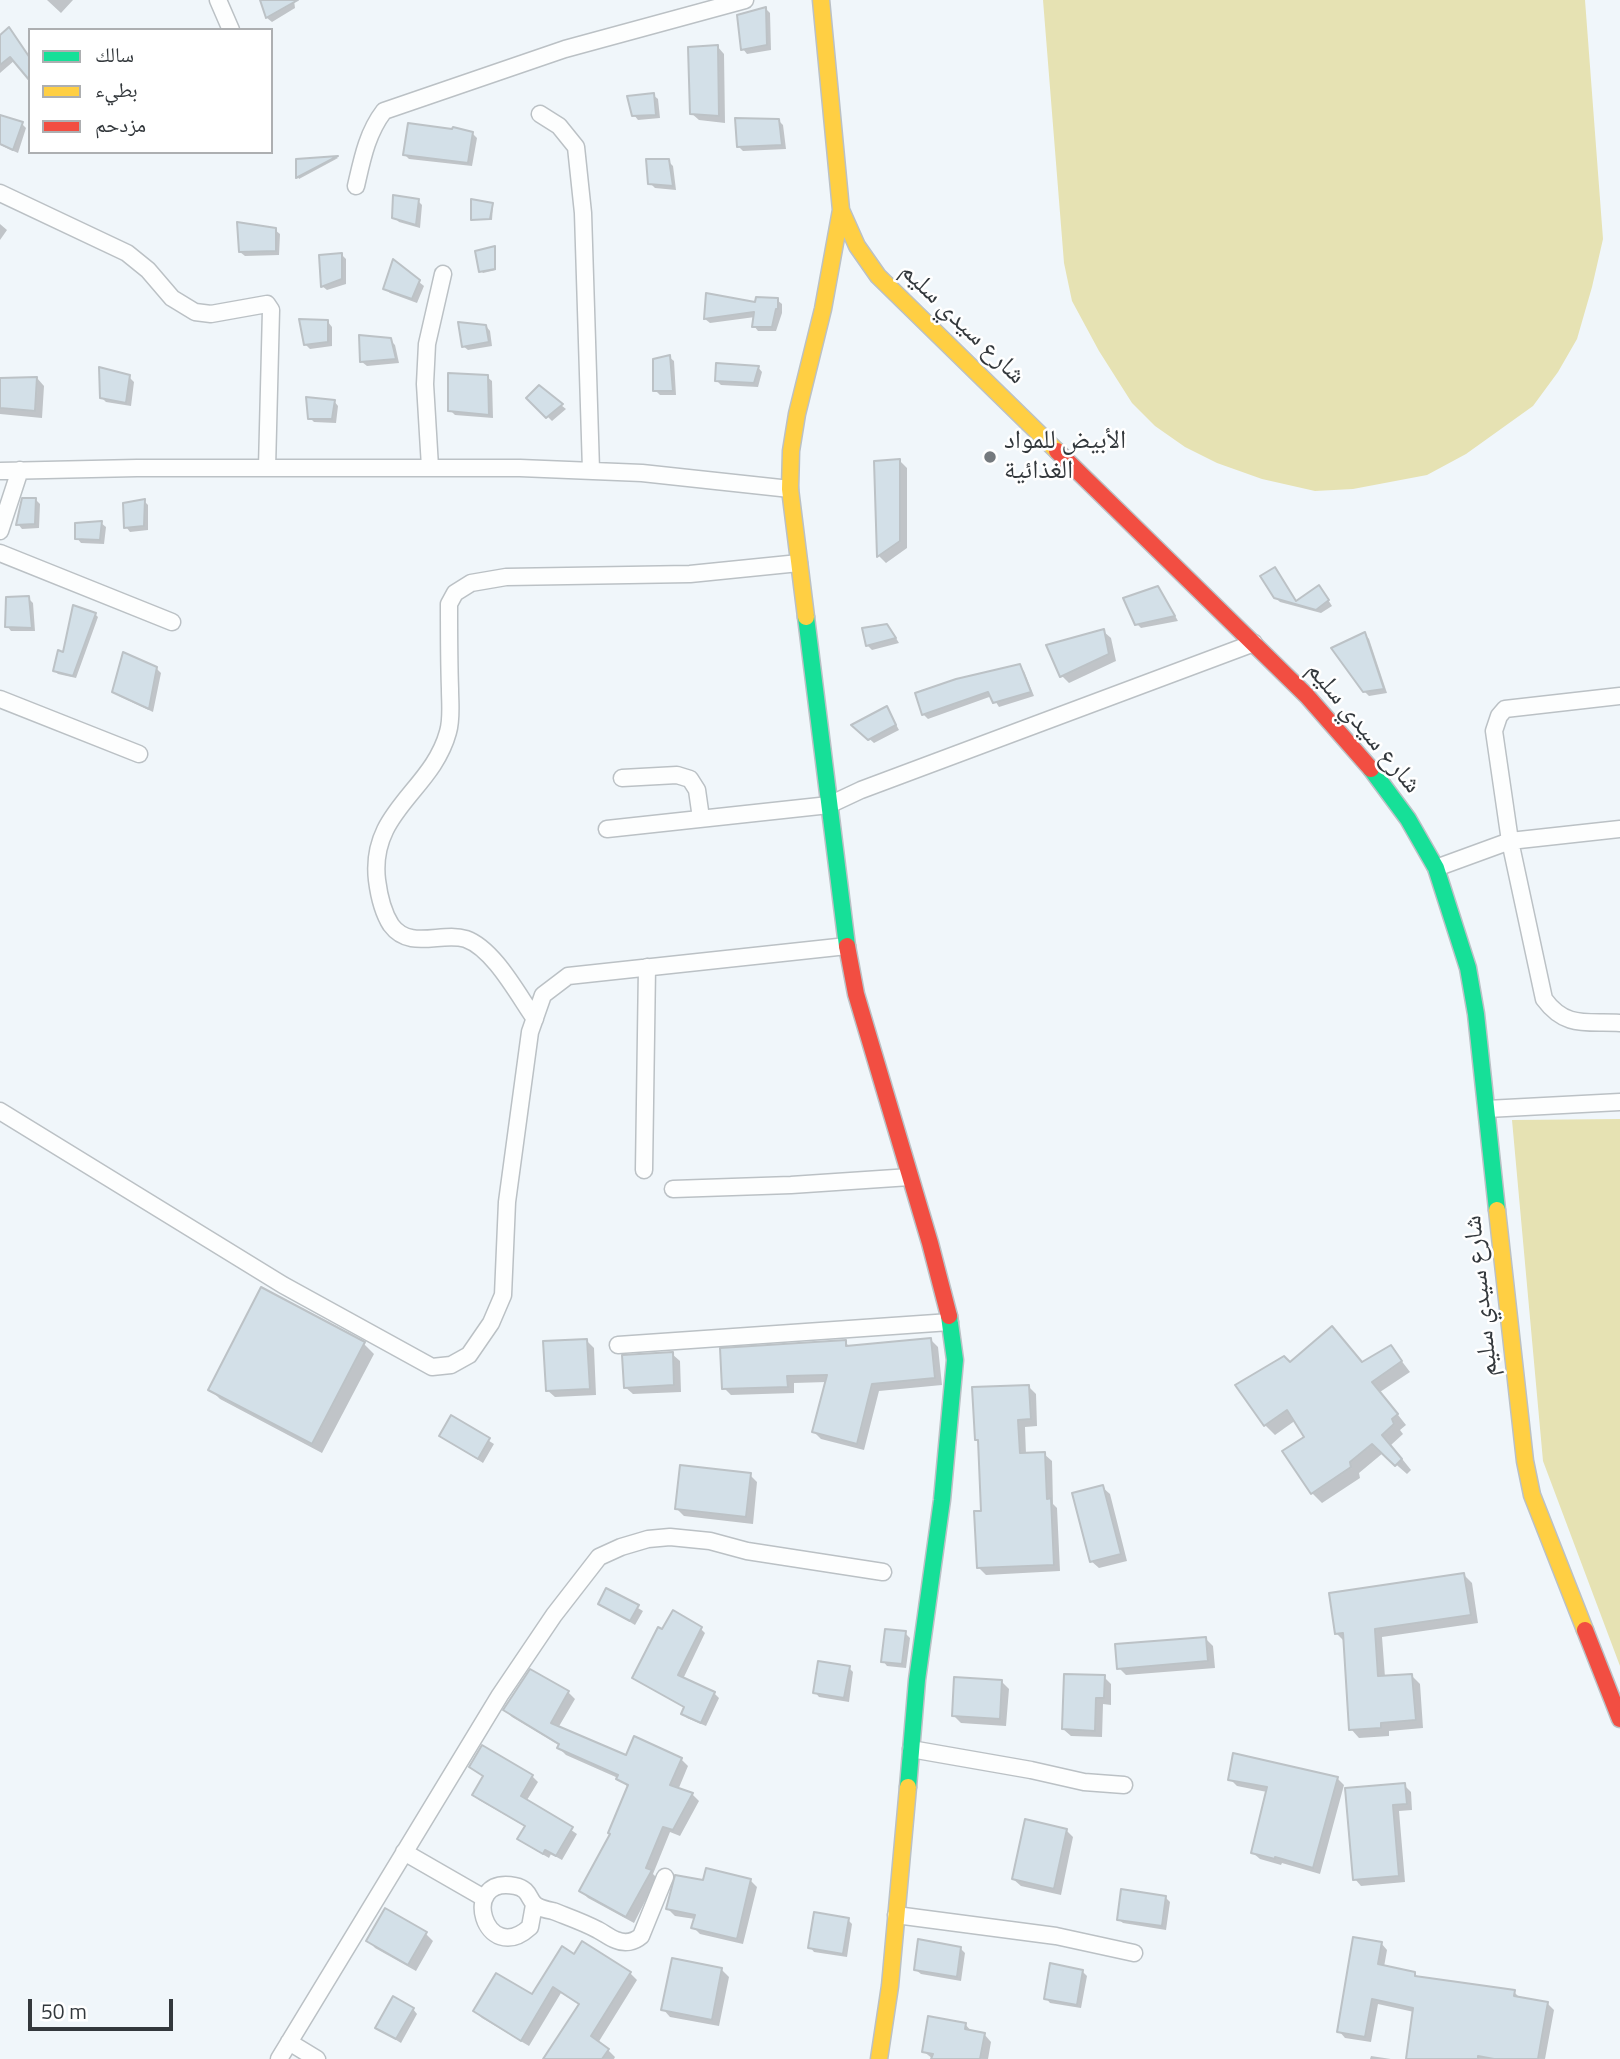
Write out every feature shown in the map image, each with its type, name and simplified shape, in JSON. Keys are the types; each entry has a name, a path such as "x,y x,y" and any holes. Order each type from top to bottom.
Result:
{"main road":[{"name":"شارع سيدي سليم","path":"821,0 841,210 857,246 878,276 1307,696 1358,752 1408,819 1436,868 1468,968 1487,1109 1525,1461 1532,1496 1620,1719"},
{"path":"841,210 830,283 791,446 790,489 847,946 856,994 930,1243 950,1322 956,1360 917,1681 890,1986 879,2059"}],"street":[{"path":"218,0 230,28"},
{"path":"356,186 375,123 384,111 565,49 745,0"},
{"path":"541,114 559,126 576,147 583,213 591,470"},
{"path":"0,193 127,253 148,270 172,298 195,312 211,314 267,304 271,310 267,468"},
{"path":"430,467 425,384 427,344 443,274"},
{"path":"0,471 430,467 591,470 790,489"},
{"path":"0,531 20,470"},
{"path":"0,553 172,622"},
{"path":"535,1019 487,952 465,939 408,937 398,932 391,924 379,901 376,871 381,836 388,822 431,769 450,729 449,604 455,593 471,583 506,577 690,574 799,563"},
{"path":"607,829 829,805 861,790 1254,643"},
{"path":"1620,696 1505,709 1499,716 1494,731 1510,841 1544,999 1553,1011 1567,1021 1620,1023"},
{"path":"0,699 139,754"},
{"path":"622,778 677,775 690,779 697,790 701,818"},
{"path":"1436,868 1510,841 1620,829"},
{"path":"0,1111 283,1285 432,1367 451,1364 469,1354 491,1323 503,1295 507,1202 530,1032 543,995 568,976 847,946"},
{"path":"644,1170 647,967"},
{"path":"1487,1109 1620,1102"},
{"path":"673,1189 910,1177"},
{"path":"618,1345 950,1322"},
{"path":"279,2059 500,1695 554,1615 599,1558 621,1547 648,1539 670,1537 710,1541 747,1551 883,1572"},
{"path":"911,1749 1084,1782 1124,1785"},
{"path":"404,1852 485,1898"},
{"path":"534,1905 598,1930 616,1940 632,1941 641,1936 665,1877"},
{"path":"514,1886 527,1891 534,1905 530,1927 519,1934 504,1936 494,1933 484,1921 482,1910 485,1898 496,1888 514,1886"},
{"path":"896,1915 1056,1937 1134,1953"},
{"path":"289,2042 317,2059"}],"shaded area":[{"path":"1043,0 1585,0 1603,239 1577,339 1558,372 1533,406 1466,454 1427,475 1353,489 1315,491 1262,479 1217,463 1185,447 1155,426 1132,403 1072,301 1064,263"},
{"path":"1620,1119 1620,1666 1543,1461 1512,1120"}],"building":[{"path":"260,0 298,0 266,18"},
{"path":"766,7 767,45 741,50 737,15"},
{"path":"9,27 28,55 28,79 10,57 0,65 0,35"},
{"path":"718,45 719,116 690,114 688,47"},
{"path":"654,93 656,115 632,116 627,96"},
{"path":"0,115 23,122 13,150 0,144"},
{"path":"735,118 779,119 782,145 737,147"},
{"path":"408,123 453,127 473,132 468,163 403,155"},
{"path":"338,156 296,178 296,159"},
{"path":"646,159 669,159 673,186 648,184"},
{"path":"393,195 419,199 416,225 392,218"},
{"path":"471,199 493,203 490,219 471,220"},
{"path":"237,222 276,228 276,251 239,252"},
{"path":"495,246 495,269 479,272 475,251"},
{"path":"342,253 342,279 321,287 319,255"},
{"path":"393,259 420,280 412,299 383,289"},
{"path":"706,293 755,302 756,297 778,298 778,309 772,327 752,327 754,312 704,319"},
{"path":"299,319 328,320 328,342 304,345"},
{"path":"458,322 486,325 489,342 462,347"},
{"path":"359,335 391,338 396,359 360,362"},
{"path":"670,355 673,391 653,391 653,359"},
{"path":"716,363 759,366 754,383 715,381"},
{"path":"99,367 130,375 126,403 100,398"},
{"path":"448,373 488,375 489,415 448,411"},
{"path":"37,377 35,411 0,408 0,378"},
{"path":"539,385 563,404 546,418 526,398"},
{"path":"306,397 335,400 332,419 308,419"},
{"path":"900,459 900,541 877,557 874,461"},
{"path":"22,498 36,498 35,524 16,525"},
{"path":"145,499 144,526 124,528 123,503"},
{"path":"102,521 100,540 75,539 75,523"},
{"path":"1275,567 1296,601 1319,585 1329,600 1316,610 1274,598 1260,576"},
{"path":"1158,586 1175,616 1135,625 1123,598"},
{"path":"29,596 32,628 5,627 6,597"},
{"path":"73,605 96,613 73,676 53,671 58,650 63,652"},
{"path":"887,624 896,638 866,646 862,628"},
{"path":"1104,629 1109,654 1060,677 1046,645"},
{"path":"1365,632 1384,689 1363,692 1331,648"},
{"path":"123,652 157,667 149,709 112,692"},
{"path":"1020,664 1031,692 993,703 988,692 922,715 915,693 956,679"},
{"path":"887,706 896,725 868,740 851,725"},
{"path":"261,1287 365,1342 312,1444 208,1390"},
{"path":"1332,1326 1362,1362 1391,1345 1402,1361 1372,1382 1398,1414 1392,1419 1394,1424 1382,1435 1402,1459 1395,1466 1372,1444 1350,1462 1351,1467 1311,1494 1282,1451 1304,1437 1287,1410 1264,1426 1235,1385 1284,1356 1290,1362"},
{"path":"931,1338 935,1378 872,1384 857,1444 812,1432 827,1375 787,1376 788,1387 722,1389 720,1348 846,1340 846,1346"},
{"path":"587,1339 590,1389 546,1391 543,1341"},
{"path":"673,1352 674,1385 624,1388 622,1355"},
{"path":"1029,1385 1031,1419 1018,1420 1020,1453 1045,1452 1047,1499 1051,1498 1054,1565 977,1568 974,1511 981,1511 978,1440 975,1440 972,1387"},
{"path":"451,1415 490,1438 478,1459 439,1436"},
{"path":"680,1465 751,1473 746,1517 675,1509"},
{"path":"1103,1485 1121,1554 1090,1562 1072,1493"},
{"path":"1464,1573 1471,1615 1375,1629 1378,1676 1412,1674 1416,1720 1381,1723 1381,1728 1349,1730 1343,1633 1335,1634 1329,1593"},
{"path":"606,1588 639,1605 630,1621 598,1604"},
{"path":"673,1610 702,1627 678,1675 715,1692 701,1723 681,1714 684,1707 632,1678 658,1627 662,1629"},
{"path":"885,1629 906,1631 902,1664 881,1662"},
{"path":"1206,1637 1208,1661 1117,1669 1115,1644"},
{"path":"818,1661 850,1666 844,1698 813,1693"},
{"path":"530,1669 569,1691 551,1723 626,1755 634,1736 682,1758 670,1785 693,1793 673,1830 663,1827 646,1868 652,1870 626,1917 579,1891 610,1834 608,1833 628,1785 616,1779 618,1775 557,1748 559,1744 503,1710"},
{"path":"1064,1674 1105,1675 1104,1698 1096,1698 1095,1731 1062,1729"},
{"path":"954,1677 1002,1680 1000,1719 952,1716"},
{"path":"482,1745 533,1775 521,1796 573,1827 556,1856 545,1850 543,1854 517,1839 525,1826 472,1795 483,1776 469,1767"},
{"path":"1233,1753 1338,1777 1313,1868 1251,1853 1267,1787 1228,1780"},
{"path":"1405,1783 1407,1804 1393,1805 1399,1876 1353,1880 1345,1788"},
{"path":"1025,1819 1067,1829 1054,1889 1012,1879"},
{"path":"706,1868 751,1879 737,1939 691,1928 695,1915 666,1909 675,1875 703,1880"},
{"path":"1121,1889 1166,1896 1162,1926 1117,1920"},
{"path":"385,1908 427,1932 408,1965 366,1941"},
{"path":"814,1912 849,1918 843,1954 808,1948"},
{"path":"1353,1937 1382,1942 1378,1964 1415,1972 1415,1976 1515,1990 1514,1996 1548,2002 1538,2059 1494,2059 1478,2056 1478,2059 1406,2059 1413,2008 1372,1999 1365,2037 1337,2032"},
{"path":"918,1939 961,1947 957,1977 914,1970"},
{"path":"582,1941 631,1972 591,2036 609,2049 602,2059 543,2059 579,2004 553,1987 521,2041 473,2011 496,1973 532,1994 562,1946 574,1954"},
{"path":"672,1958 722,1968 712,2020 661,2010"},
{"path":"1050,1963 1083,1970 1077,2005 1044,1999"},
{"path":"393,1996 414,2008 396,2039 375,2028"},
{"path":"928,2016 966,2023 965,2029 985,2033 980,2059 931,2059 933,2054 922,2052"}],"traffic: fast":[{"path":"806,617 847,946"},
{"path":"1371,769 1408,819 1436,868 1468,968 1476,1014 1497,1210"},
{"path":"908,1787 917,1680 942,1500 955,1360 949,1316"}],"traffic: slow":[{"path":"821,0 841,210 857,246 878,276 1057,451"},
{"path":"806,617 790,489 791,451 797,414 823,309 841,210"},
{"path":"1497,1210 1525,1461 1532,1495 1585,1630"},
{"path":"879,2059 890,1986 908,1787"}],"traffic: jam":[{"path":"1057,451 1307,696 1371,769"},
{"path":"847,946 856,994 949,1316"},
{"path":"1585,1630 1620,1719"}],"place":[{"name":"الأبيض للمواد الغذائية","path":"990,457"}]}
